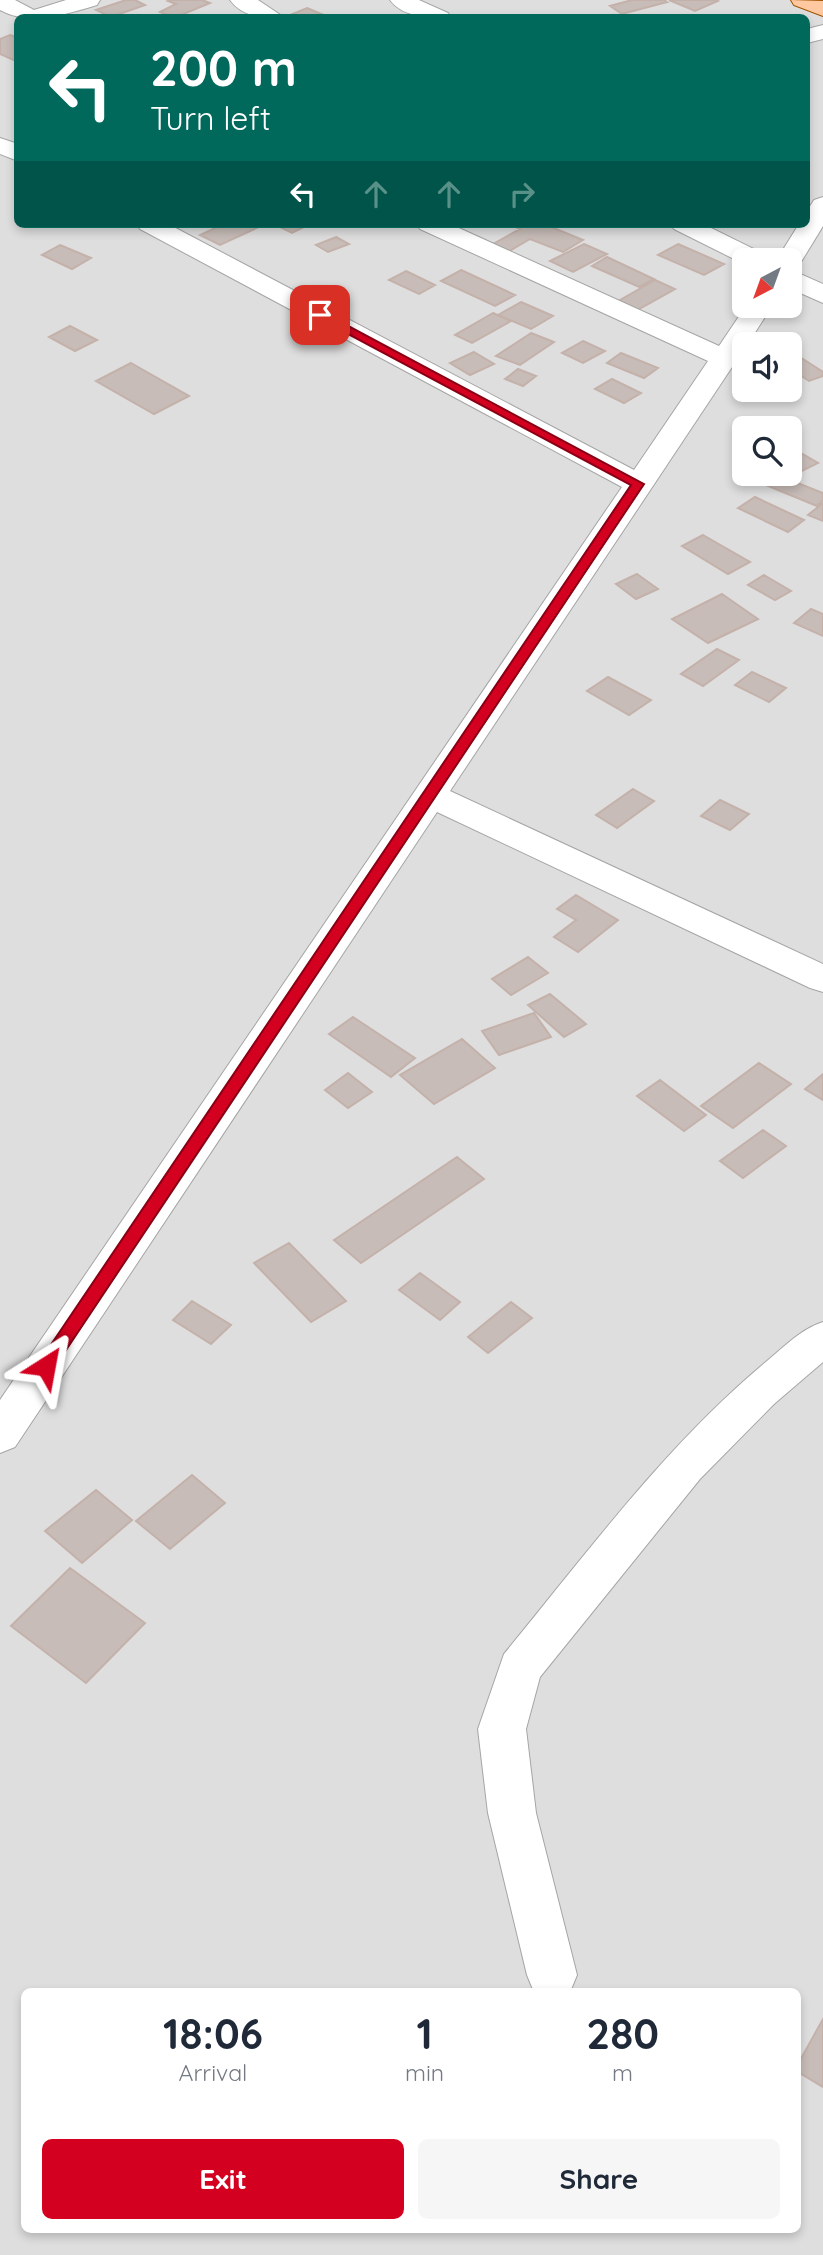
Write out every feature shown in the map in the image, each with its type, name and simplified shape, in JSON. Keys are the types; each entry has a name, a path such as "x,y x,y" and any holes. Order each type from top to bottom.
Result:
{"main road":[{"path":"802,0 823,9"}],"street":[{"path":"42,14 89,0"},
{"path":"241,0 267,14"},
{"path":"401,0 431,14"},
{"path":"0,1 26,14"},
{"path":"810,226 823,205"},
{"path":"157,228 638,484"},
{"path":"438,228 723,358"},
{"path":"690,228 732,249"},
{"path":"797,248 809,228"},
{"path":"802,284 823,295"},
{"path":"0,1435 428,794 751,318"},
{"path":"428,794 823,979"},
{"path":"552,1975 512,1812 502,1729 520,1668 685,1466 759,1392 823,1338"}],"shaded area":[{"path":"0,0 823,0 823,2255 0,2255"}],"building":[{"path":"126,0 135,0 145,5 120,14 105,14 96,10"},
{"path":"202,0 210,3 184,14 160,12 176,4 168,1"},
{"path":"632,0 667,2 622,14 610,6"},
{"path":"669,0 716,0 718,1 695,11"},
{"path":"307,8 321,14 292,14"},
{"path":"10,35 14,36 14,60 0,54 0,39"},
{"path":"215,228 257,228 220,245 200,235"},
{"path":"282,228 302,228 292,233"},
{"path":"518,228 554,228 583,240 563,252 530,239 508,252 491,245 520,229"},
{"path":"336,237 349,244 328,252 316,245"},
{"path":"584,244 607,254 573,272 550,261"},
{"path":"678,244 724,264 704,275 658,255"},
{"path":"60,245 91,258 72,269 42,255"},
{"path":"607,257 654,279 639,287 592,266"},
{"path":"461,270 515,295 495,306 441,281"},
{"path":"406,271 435,285 419,294 389,280"},
{"path":"655,280 675,289 634,312 615,303"},
{"path":"521,302 553,316 531,329 498,315"},
{"path":"493,313 511,321 472,343 455,335"},
{"path":"70,326 97,340 75,351 49,337"},
{"path":"531,333 554,342 520,365 496,356"},
{"path":"583,341 605,351 583,363 562,353"},
{"path":"474,352 494,364 470,375 450,363"},
{"path":"621,353 658,368 644,378 607,363"},
{"path":"802,358 823,372 823,376 809,381 802,376"},
{"path":"131,363 189,396 154,414 96,381"},
{"path":"518,369 536,376 523,386 505,379"},
{"path":"612,379 641,393 624,403 595,389"},
{"path":"802,454 818,463 802,471"},
{"path":"802,485 823,493 823,500 817,506 768,486"},
{"path":"755,497 804,520 788,532 738,508"},
{"path":"823,503 823,521 808,515"},
{"path":"703,535 750,562 728,574 682,546"},
{"path":"637,574 658,589 636,599 616,584"},
{"path":"764,575 791,591 775,600 748,585"},
{"path":"722,594 758,619 708,643 672,619"},
{"path":"811,609 823,614 823,636 794,623"},
{"path":"717,649 739,660 703,686 681,674"},
{"path":"752,672 786,688 769,702 735,685"},
{"path":"608,677 651,700 629,715 587,691"},
{"path":"633,789 654,801 617,828 596,815"},
{"path":"720,800 749,814 730,830 701,816"},
{"path":"576,895 618,920 578,952 554,937 576,920 557,909"},
{"path":"528,957 548,973 511,995 492,979"},
{"path":"550,994 586,1024 564,1037 528,1005"},
{"path":"534,1013 551,1037 499,1055 482,1031"},
{"path":"353,1017 415,1058 391,1077 329,1034"},
{"path":"462,1039 495,1068 434,1104 400,1075"},
{"path":"759,1063 791,1084 733,1128 701,1106"},
{"path":"348,1073 372,1092 348,1108 325,1090"},
{"path":"823,1074 823,1100 805,1089"},
{"path":"660,1080 706,1115 684,1131 637,1096"},
{"path":"763,1130 786,1146 743,1178 720,1161"},
{"path":"457,1157 484,1179 361,1263 334,1240"},
{"path":"289,1243 346,1301 311,1322 254,1263"},
{"path":"420,1273 460,1302 440,1320 399,1290"},
{"path":"192,1301 231,1325 211,1344 173,1320"},
{"path":"511,1302 532,1318 488,1353 468,1337"},
{"path":"192,1475 225,1503 170,1549 136,1521"},
{"path":"96,1490 132,1520 82,1563 45,1531"},
{"path":"70,1568 145,1623 86,1683 11,1626"},
{"path":"823,2019 823,2087 801,2074 801,2059"}],"route":[{"path":"46,1366 638,484 320,315"}]}
